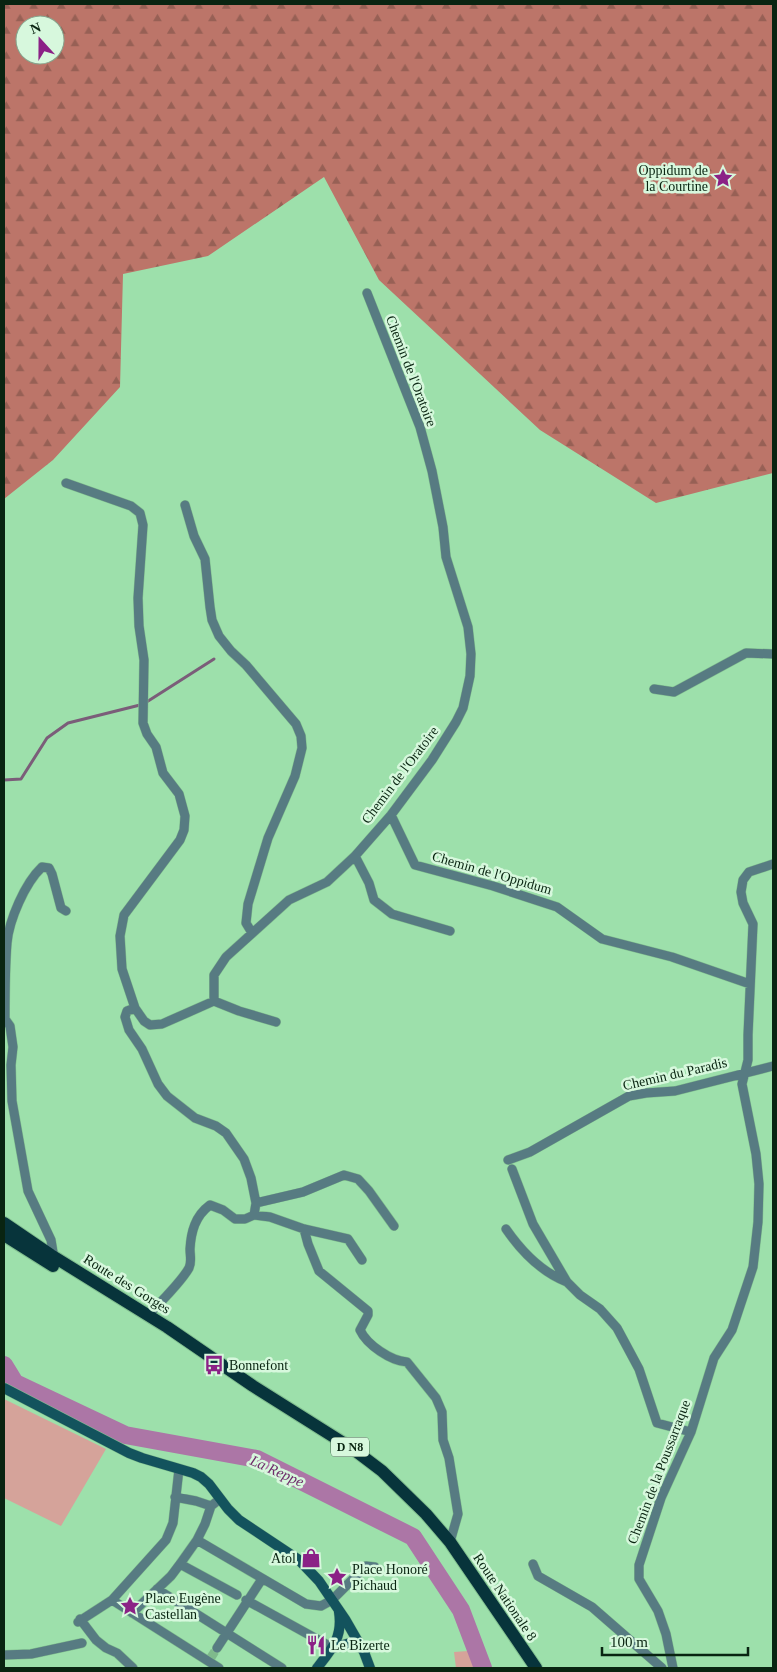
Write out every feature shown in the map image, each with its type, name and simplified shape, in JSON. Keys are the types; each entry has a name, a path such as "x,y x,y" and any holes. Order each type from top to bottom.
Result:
{"main road":[{"name":"Route des Gorges","path":"4,1223 352,1449 382,1471 426,1514 450,1542"},
{"path":"4,1229 12,1235 35,1244"},
{"name":"Route des Gorges","path":"4,1235 214,1365 233,1373"},
{"path":"4,1388 129,1453 201,1477 239,1520 299,1560 318,1581 362,1648 370,1668"},
{"name":"Route Nationale 8","path":"450,1542 536,1668"},
{"path":"317,1668 333,1648 340,1629 339,1611"},
{"path":"333,1648 350,1643 362,1648"}],"street":[{"name":"Chemin de l'Oratoire","path":"214,1000 214,975 226,956 289,900 327,882 355,856 391,815 432,760 463,708 470,676 471,654 468,627 446,557 443,527 432,471 420,427 366,293"},
{"path":"66,483 131,506 140,513 143,526 138,598 139,626 144,660 143,723 147,734 156,747 163,773 179,794 185,816 184,830 180,840 124,915 120,936 122,969 135,1008 144,1021 150,1025 162,1024 214,1000 239,1011 276,1022"},
{"path":"185,505 194,536 205,559 212,620 219,636 296,724 301,736 302,748 295,776 268,838 248,904 246,923 252,933"},
{"path":"654,689 674,692 746,653 773,654"},
{"name":"Chemin de l'Oppidum","path":"391,815 415,865 493,886 557,907 602,939 672,957 750,984"},
{"path":"355,856 369,883 374,900 392,914 450,931"},
{"name":"Chemin de la Poussarraque","path":"673,1668 666,1634 658,1610 639,1579 639,1565 662,1498 691,1432 714,1358 732,1330 753,1266 758,1222 759,1184 756,1154 742,1084 748,1060 753,924 742,904 741,892 743,880 749,872 773,864"},
{"path":"52,1255 51,1240 28,1191 12,1101 11,1065 13,1047 10,1026 5,1019 7,940 25,891 36,872 42,867 48,868 52,874 61,908 66,911"},
{"path":"135,1008 127,1011 125,1017 129,1030 142,1049 158,1084 167,1096 195,1118 216,1126 226,1133 248,1166 256,1203 254,1215"},
{"name":"Chemin du Paradis","path":"508,1160 530,1152 629,1096 674,1091 773,1066"},
{"path":"512,1169 533,1224 567,1282 580,1295 600,1309 617,1328 639,1369 657,1423 691,1432"},
{"path":"256,1203 303,1192 344,1175 358,1179 394,1226"},
{"path":"148,1315 184,1276 190,1266 190,1246 195,1223 202,1211 210,1205 223,1210 235,1219 254,1215 270,1217 304,1229 348,1239 362,1260"},
{"path":"304,1229 319,1271 368,1312 360,1330 363,1337 392,1359 407,1362 436,1398 442,1412 443,1440 450,1458 458,1514 450,1542"},
{"path":"506,1229 518,1246 537,1264 554,1277 567,1282"},
{"path":"133,1668 117,1653 94,1641 79,1621 112,1600 166,1540 173,1524 179,1469"},
{"path":"175,1497 211,1506"},
{"path":"132,1613 171,1576 197,1540 211,1506 220,1500"},
{"path":"197,1540 306,1604 321,1606 332,1600 366,1566 375,1567"},
{"path":"133,1560 136,1565 134,1574"},
{"path":"180,1564 237,1595"},
{"path":"533,1564 538,1576 592,1607 662,1668"},
{"path":"217,1648 262,1579"},
{"path":"157,1589 282,1668"},
{"path":"112,1600 207,1663 219,1668"},
{"path":"247,1601 333,1648"},
{"path":"4,1655 31,1654 82,1643"}],"shaded area":[{"path":"4,1399 106,1449 61,1526 4,1498"},
{"path":"468,1651 475,1668 456,1668 454,1652"}],"green space":[{"path":"4,4 773,4 773,473 656,503 540,430 379,280 324,177 208,256 123,274 120,387 53,460 4,499"}],"waterway":[{"path":"145,703 214,659"},
{"path":"4,780 21,779 47,738 68,723 140,705"},
{"name":"La Reppe","path":"4,1365 15,1383 125,1435 257,1459 413,1537 461,1610 483,1668"}],"tunnel":[{"path":"210,1659 217,1648"}],"place":[{"name":"Oppidum de la Courtine","path":"723,178"},
{"name":"Bonnefont","path":"214,1365"},
{"name":"Atol","path":"311,1558"},
{"name":"Place Honoré Pichaud","path":"337,1577"},
{"name":"Place Eugène Castellan","path":"130,1606"},
{"name":"Le Bizerte","path":"316,1645"}]}
